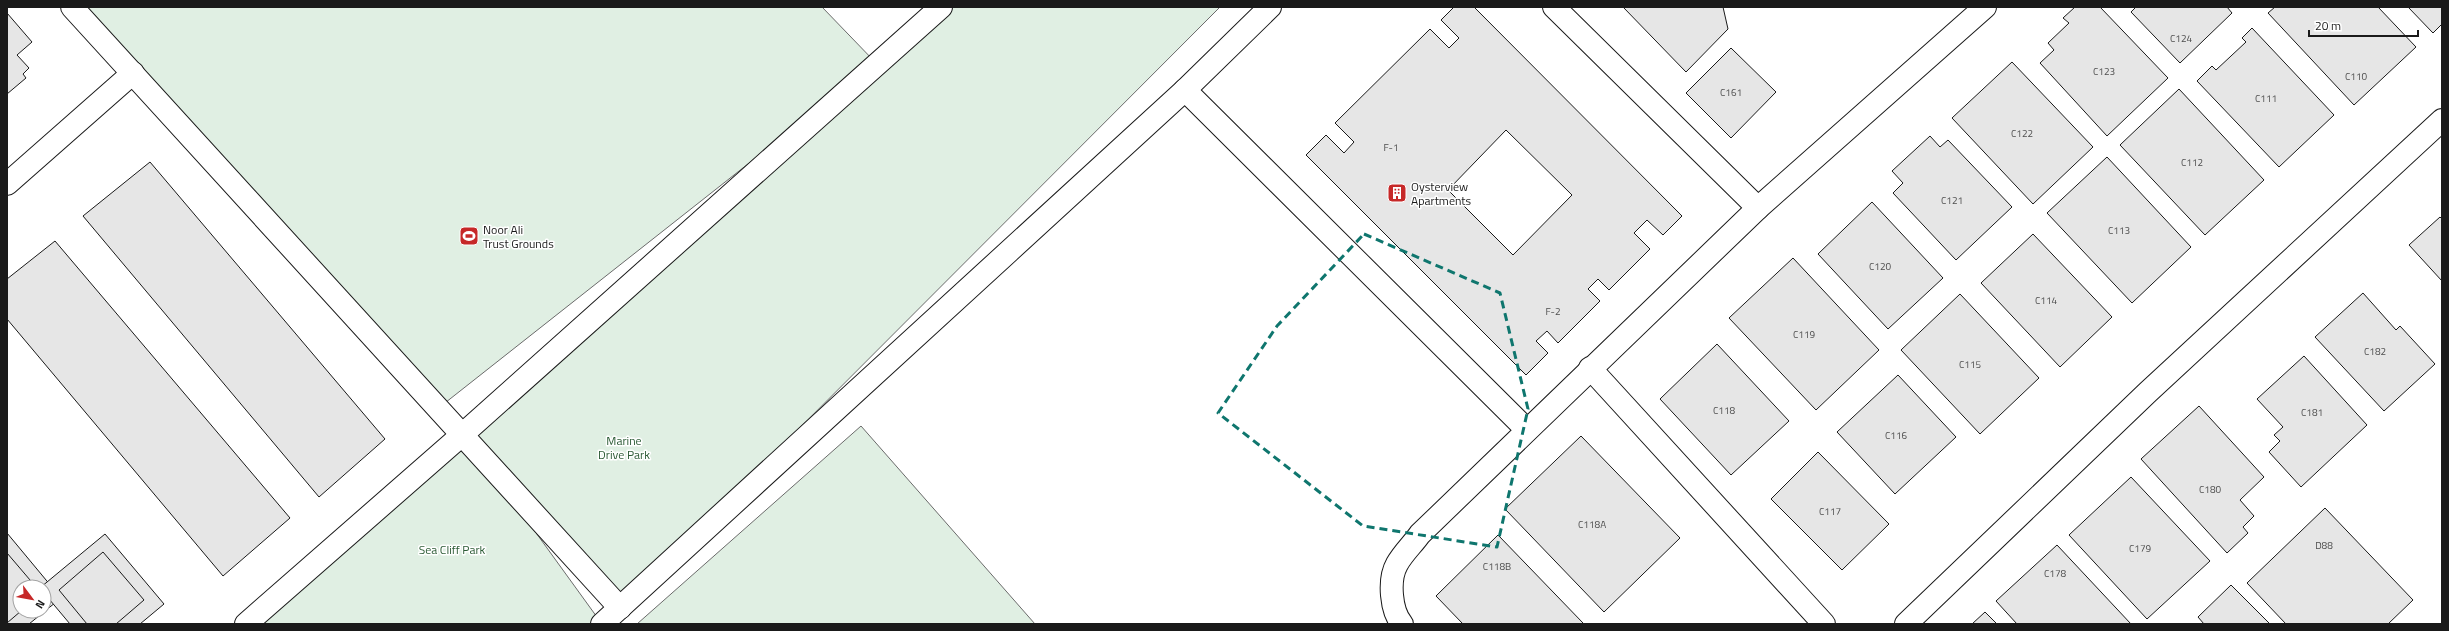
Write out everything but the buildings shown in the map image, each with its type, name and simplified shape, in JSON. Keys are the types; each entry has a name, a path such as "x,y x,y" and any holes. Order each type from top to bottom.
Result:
{"street":[{"path":"72,7 463,434 620,608"},
{"path":"246,624 463,434 940,7"},
{"path":"602,624 1184,90 1270,7"},
{"path":"1554,7 1758,208"},
{"path":"1402,624 1397,618 1391,593 1396,565 1420,534 1590,368 1758,208 1985,7"},
{"path":"7,184 133,73"},
{"path":"1184,90 1527,430"},
{"path":"1906,624 2148,392 2442,120"},
{"path":"1590,368 1824,624"}],"highlighted area":[{"path":"1364,234 1500,293 1528,409 1497,547 1363,526 1218,413 1277,326"}],"green space":[{"name":"Noor Ali Trust Grounds","path":"73,7 822,7 876,63 436,410"},
{"name":"Marine Drive Park","path":"943,7 1220,7 620,608 471,443 602,624 243,624"},
{"path":"861,426 1035,624 637,624"}],"place":[{"name":"Oysterview Apartments","path":"1397,193"},
{"name":"Noor Ali Trust Grounds","path":"469,236"}],"park label":[{"name":"Sea Cliff Park","path":"452,549"}]}
